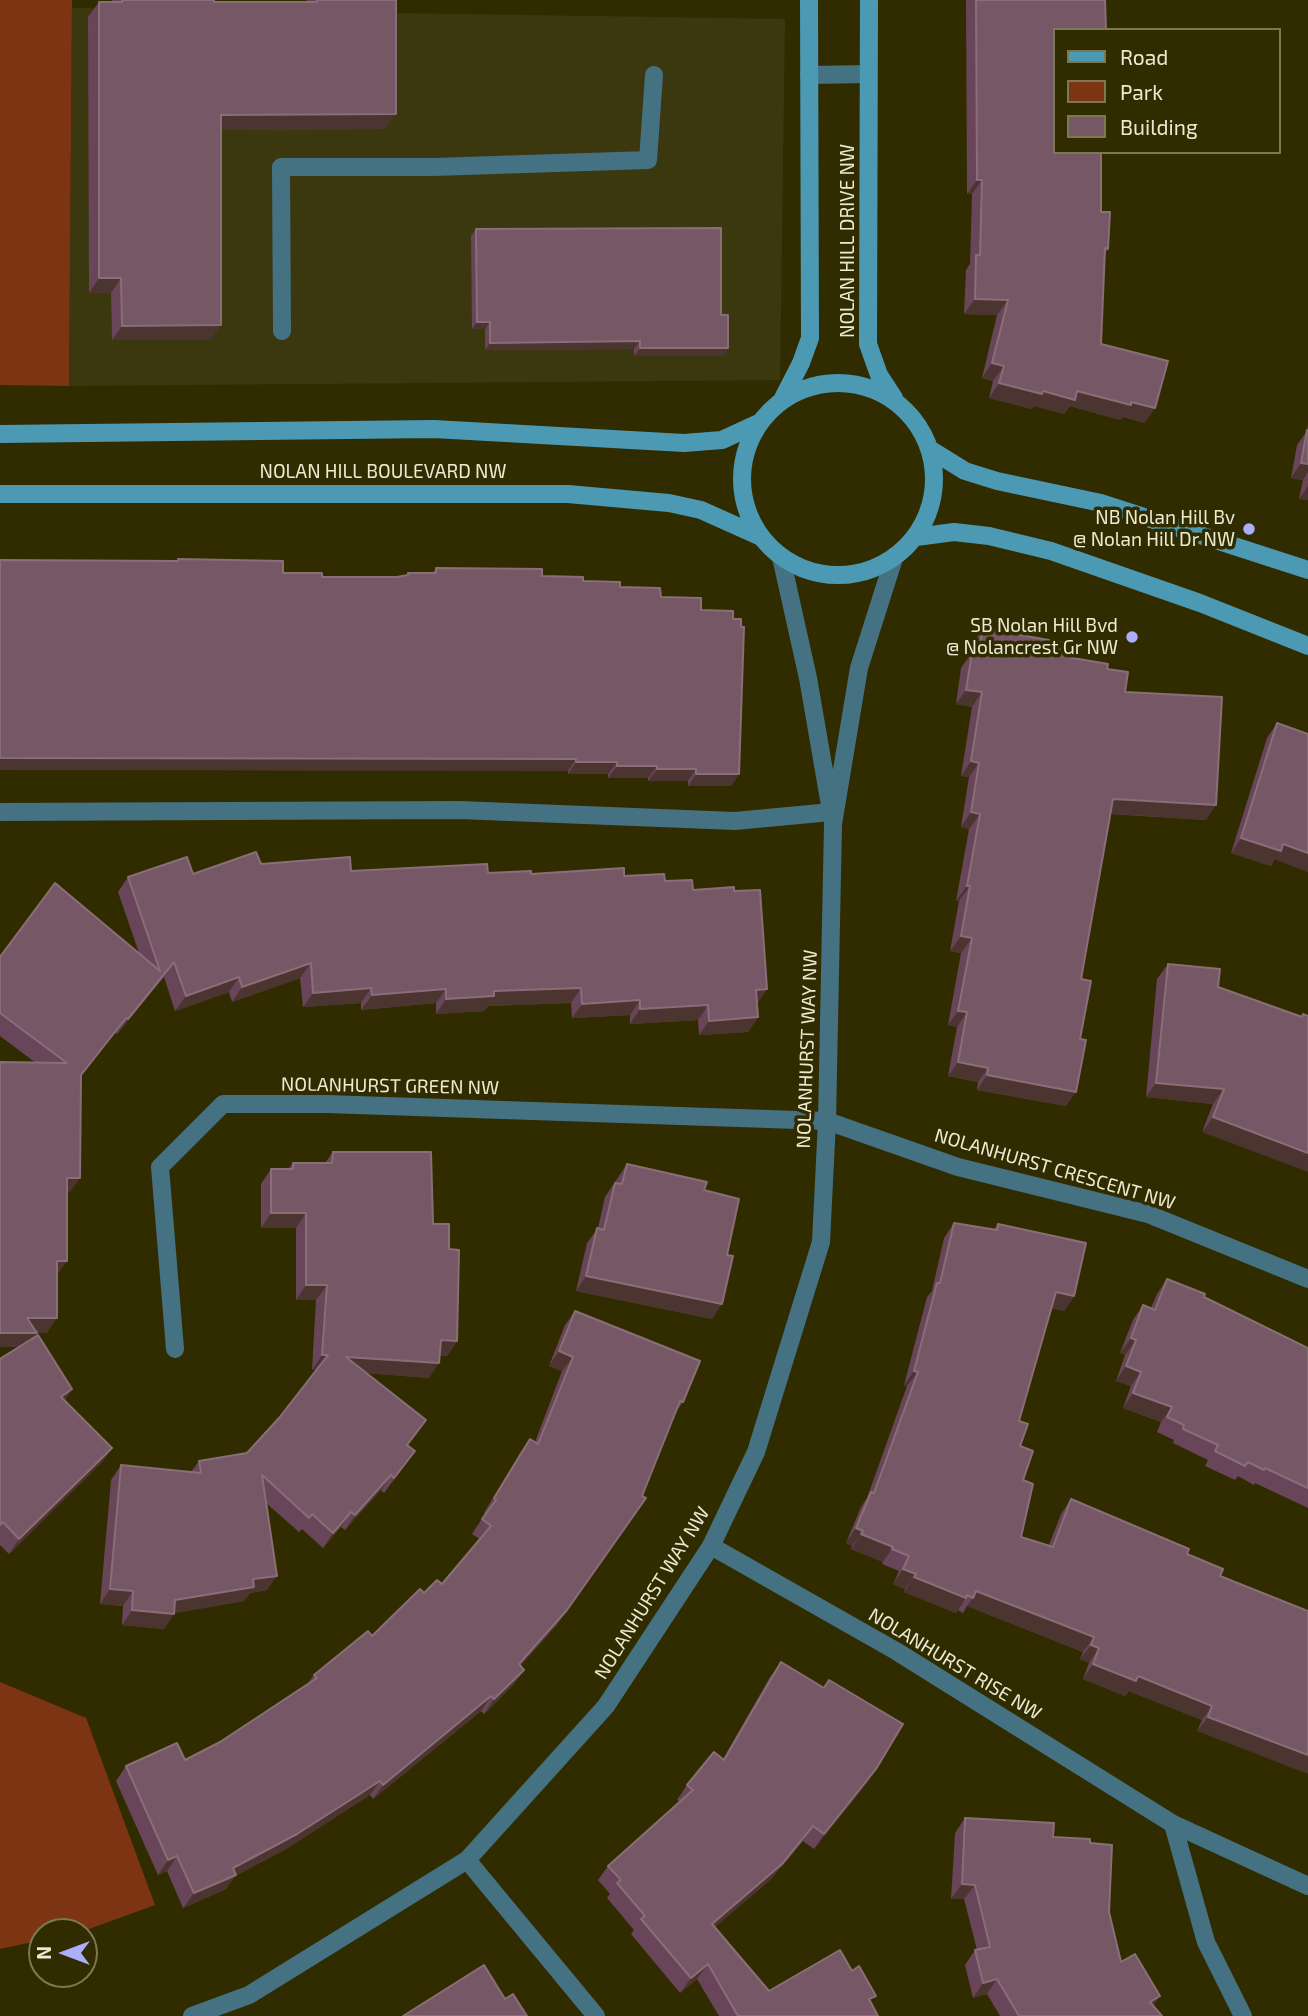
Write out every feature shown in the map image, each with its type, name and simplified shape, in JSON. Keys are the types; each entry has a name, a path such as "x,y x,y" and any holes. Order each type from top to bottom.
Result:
{"street":[{"name":"NOLAN HILL DRIVE NW","path":"782,400 810,338 809,0"},
{"name":"NOLAN HILL DRIVE NW","path":"869,0 868,344 878,375 896,401"},
{"path":"809,75 868,74"},
{"path":"282,331 281,167 433,167 648,160 654,75"},
{"path":"839,382 869,387 896,401 917,423 931,450 935,480 930,510 916,537 894,558 868,572 838,576 808,571 781,557 759,536 746,508 742,478 746,449 761,422 782,400 810,387 839,382"},
{"name":"NOLAN HILL BOULEVARD NW","path":"0,433 434,429 684,443 722,440 761,422"},
{"path":"931,450 965,471 997,481 1101,503 1308,570"},
{"name":"NOLAN HILL BOULEVARD NW","path":"0,494 568,494 669,503 701,510 759,536"},
{"path":"916,537 954,532 989,536 1051,551 1199,603 1308,646"},
{"name":"NOLANHURST WAY NW","path":"781,557 808,678 832,818"},
{"name":"NOLANHURST WAY NW","path":"192,2016 249,1995 467,1860 606,1706 712,1546 757,1452 821,1242 827,1121 832,818 859,668 894,558"},
{"path":"0,812 459,810 735,821 832,818"},
{"name":"NOLANHURST GREEN NW","path":"175,1349 160,1167 223,1104 340,1105 827,1121"},
{"name":"NOLANHURST CRESCENT NW","path":"827,1121 958,1167 1148,1214 1308,1279"},
{"name":"NOLANHURST RISE NW","path":"712,1546 896,1651 1173,1824 1308,1886"},
{"path":"1173,1824 1206,1942 1243,2016"},
{"path":"467,1860 596,2016"}],"shaded area":[{"path":"72,8 785,19 780,380 69,386"}],"green space":[{"path":"0,0 72,0 69,386 0,385"},
{"path":"0,1682 86,1718 155,1905 98,1926 98,1918 28,1918 28,1943 0,1949"}],"building":[{"path":"396,0 396,114 221,115 221,325 122,326 121,278 99,278 99,2"},
{"path":"976,0 1105,0 1106,28 1052,28 1052,154 1101,154 1101,212 1110,212 1108,249 1105,248 1101,344 1168,361 1155,408 1131,402 1131,405 1077,391 1075,400 999,383 1004,366 992,363 1008,300 975,299 976,255 980,255 982,180 977,180"},
{"path":"721,228 721,315 728,315 728,348 640,348 640,341 490,343 490,322 477,322 476,229"},
{"path":"1308,430 1308,464 1301,463"},
{"path":"0,560 283,561 283,573 322,573 322,577 397,577 408,573 436,573 436,568 542,569 542,576 583,577 583,581 620,582 620,587 660,588 661,597 701,598 701,610 733,611 733,619 741,619 741,627 744,627 739,774 696,774 696,769 617,766 617,762 576,762 576,759 0,758"},
{"path":"983,628 1070,644 1067,657 1108,664 1107,669 1128,672 1125,692 1222,697 1216,805 1113,799 1081,979 1091,981 1080,1039 1086,1040 1076,1092 987,1075 988,1068 958,1062 967,1012 958,1011 972,938 961,936 980,814 971,812 979,763 971,761 982,692 966,690 972,653 978,654"},
{"path":"1277,723 1308,734 1308,853 1283,844 1281,851 1241,838"},
{"path":"256,852 261,864 350,857 351,871 487,864 488,873 531,871 531,874 624,868 624,876 664,874 665,881 692,880 693,890 734,887 734,891 760,890 767,989 756,990 758,1017 709,1021 708,1005 640,1009 640,1000 582,1004 581,988 494,991 494,996 446,999 446,989 372,995 371,988 313,993 311,963 242,987 239,977 186,996 174,962 81,1075 80,1178 67,1178 67,1261 57,1261 57,1318 27,1318 37,1333 0,1333 0,1062 67,1063 0,1013 0,957 55,883 160,971 128,877 187,857 193,874"},
{"path":"1168,964 1220,969 1218,987 1302,1017 1303,1014 1308,1016 1308,1153 1213,1117 1224,1089 1156,1083"},
{"path":"333,1152 431,1152 433,1224 449,1224 449,1249 459,1250 457,1341 441,1340 439,1363 346,1357 426,1420 407,1445 415,1451 394,1478 391,1475 355,1515 351,1512 333,1533 312,1514 309,1518 262,1475 277,1576 253,1579 254,1587 175,1600 174,1614 132,1610 133,1591 110,1589 121,1465 201,1473 199,1461 247,1453 279,1418 328,1355 322,1355 327,1285 306,1285 306,1213 271,1213 271,1169 293,1169 293,1163 332,1163"},
{"path":"627,1164 707,1182 704,1190 739,1199 727,1255 733,1256 722,1304 586,1276 597,1228 604,1230 615,1183 622,1184"},
{"path":"954,1223 997,1230 998,1224 1086,1243 1074,1296 1056,1292 1019,1421 1028,1424 1020,1446 1033,1451 1023,1480 1033,1484 1021,1537 1053,1547 1071,1499 1189,1549 1187,1554 1223,1569 1220,1576 1308,1611 1308,1755 1208,1717 1212,1706 1138,1676 1136,1681 1093,1664 1099,1648 1091,1645 1094,1637 976,1591 973,1598 967,1595 966,1598 914,1577 916,1574 903,1569 909,1556 861,1534 863,1531 856,1528 871,1492 874,1493 918,1372 914,1371 937,1283 940,1283"},
{"path":"1167,1279 1205,1294 1204,1297 1308,1348 1308,1488 1248,1462 1245,1466 1215,1451 1218,1445 1183,1429 1184,1425 1167,1417 1172,1407 1133,1393 1141,1372 1126,1366 1136,1340 1131,1338 1143,1305 1155,1310"},
{"path":"575,1311 700,1361 683,1402 680,1401 642,1496 646,1498 567,1610 519,1664 524,1670 494,1699 491,1696 383,1785 380,1781 297,1834 233,1868 236,1875 194,1893 177,1856 168,1860 126,1766 177,1743 185,1760 220,1742 317,1678 314,1675 368,1631 372,1636 420,1589 424,1593 437,1580 442,1584 491,1526 482,1519 496,1500 494,1498 530,1439 538,1444 573,1357 559,1351"},
{"path":"38,1335 72,1389 61,1397 112,1448 19,1539 3,1522 0,1525 0,1359"},
{"path":"781,1662 824,1688 829,1680 903,1724 876,1769 824,1834 813,1826 782,1864 712,1924 769,1991 840,1950 852,1971 859,1966 876,1996 869,1999 878,2016 738,2016 708,1964 691,1978 641,1919 645,1916 617,1883 621,1880 608,1866 693,1790 687,1785 714,1752 724,1760"},
{"path":"965,1818 1054,1823 1053,1837 1090,1839 1090,1843 1112,1845 1109,1912 1121,1962 1135,1954 1160,1996 1150,2002 1162,2016 1019,2016 997,1979 983,1983 975,1950 990,1947 975,1885 962,1884"},
{"path":"484,1965 505,1999 513,1994 527,2016 403,2016"}],"place":[{"name":"NB Nolan Hill Bv @ Nolan Hill Dr NW","path":"1249,529"},
{"name":"SB Nolan Hill Bvd @ Nolancrest Gr NW","path":"1132,637"}]}
